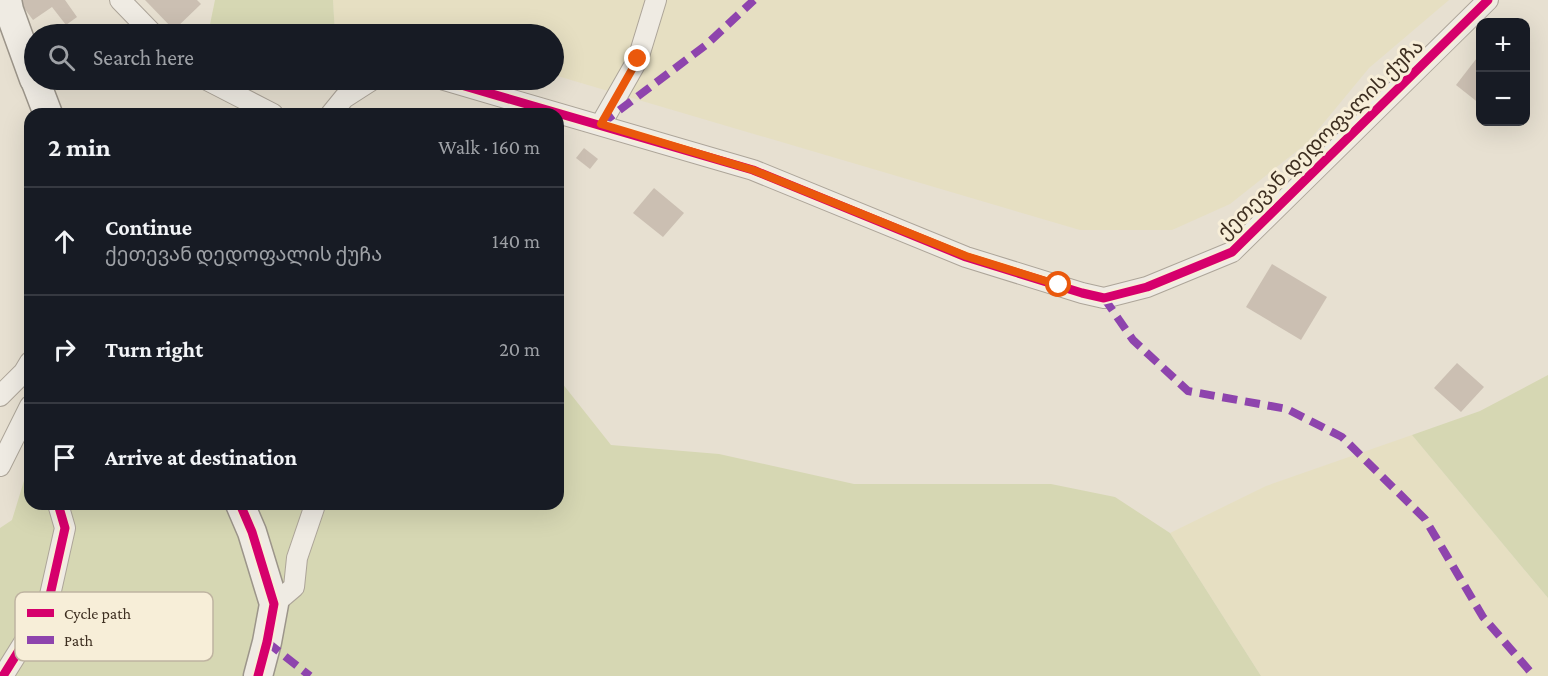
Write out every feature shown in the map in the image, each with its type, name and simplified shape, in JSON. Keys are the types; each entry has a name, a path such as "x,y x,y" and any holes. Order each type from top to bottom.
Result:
{"street":[{"path":"7,0 24,50"},
{"path":"120,0 143,24"},
{"path":"601,124 638,59 656,0"},
{"name":"ქეთევან დედოფალის ქუჩა","path":"564,114 753,170 966,256 1104,298 1146,287 1232,252 1488,0"},
{"path":"39,90 46,108"},
{"path":"226,90 261,108"},
{"path":"336,108 344,98 356,90"},
{"name":"ქეთევან დედოფალის ქუჩა","path":"480,90 544,108"},
{"path":"0,396 24,370"},
{"path":"0,466 24,418"},
{"path":"51,592 65,528 60,510"},
{"path":"243,510 252,532 274,604 258,676"},
{"path":"274,604 294,587 297,558 313,510"},
{"path":"3,676 15,657"}],"shaded area":[{"path":"333,0 1449,0 1369,68 1307,143 1230,204 1172,230 1080,230 564,78 564,24 334,24"},
{"path":"1412,435 1548,598 1548,676 1261,676 1170,533 1266,486"}],"green space":[{"path":"215,0 333,0 334,24 210,24"},
{"path":"1548,375 1548,598 1412,435 1480,411"},
{"path":"564,386 611,445 719,454 854,484 1051,484 1115,497 1170,533 1261,676 0,676 0,528 12,520 24,481 24,510 564,510"}],"building":[{"path":"18,0 65,0 77,17 65,24 52,7 33,20"},
{"path":"145,0 197,0 201,4 180,24 168,24"},
{"path":"1476,59 1476,101 1456,85"},
{"path":"584,148 598,159 590,169 576,158"},
{"path":"654,188 684,213 663,237 633,213"},
{"path":"1272,264 1327,297 1301,340 1246,307"},
{"path":"1457,363 1484,387 1461,412 1434,388"}],"marked path":[{"path":"601,124 706,45 754,0"},
{"path":"1104,298 1133,340 1188,391 1287,409 1342,437 1425,519 1483,617 1534,676"},
{"path":"267,642 310,676"}],"cycle path":[{"path":"564,115 753,170 966,257 1104,298 1147,287 1232,252 1488,0"},
{"path":"478,90 540,108"},
{"path":"51,592 65,528 60,510"},
{"path":"243,510 252,532 274,604 258,676"},
{"path":"3,676 15,657"}],"route":[{"path":"638,59 601,124 753,170 966,256 1059,285"}]}
